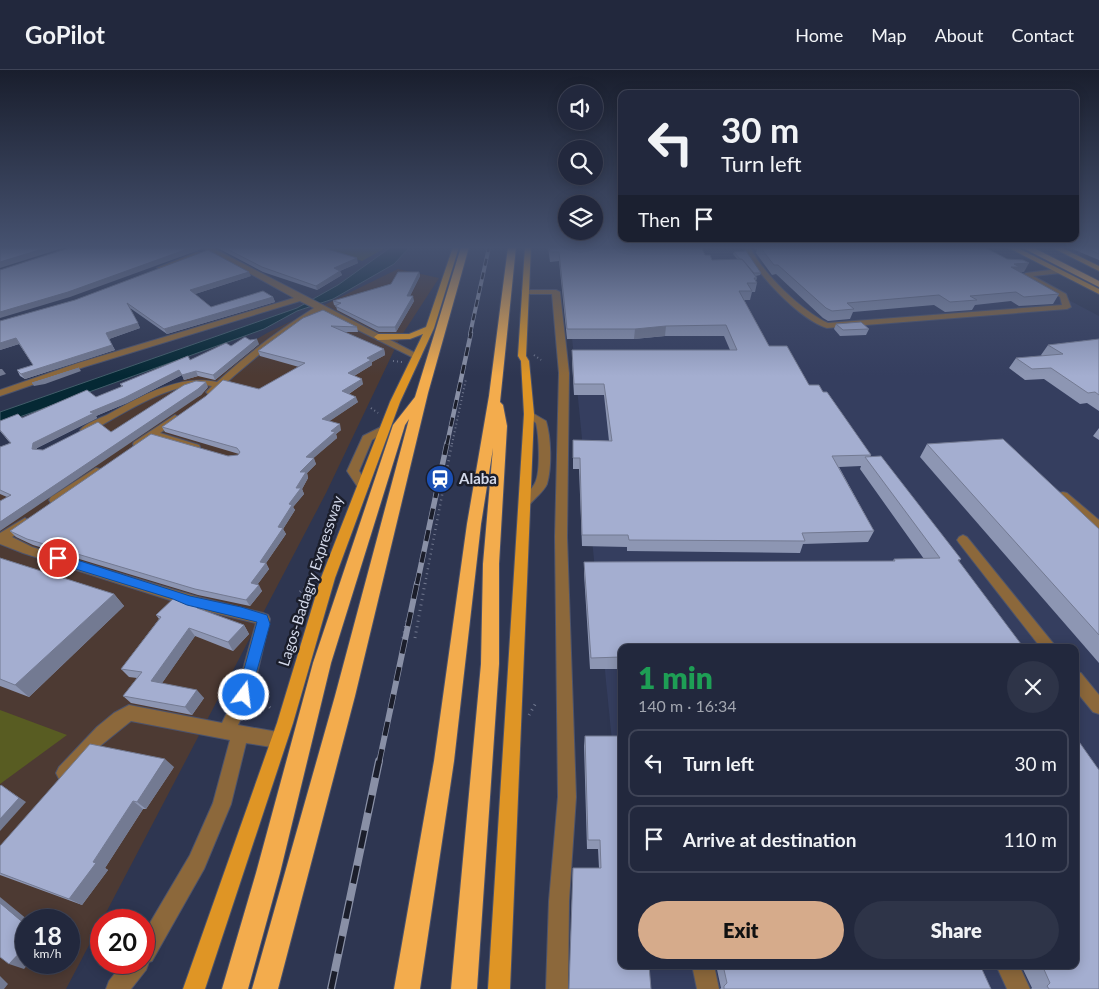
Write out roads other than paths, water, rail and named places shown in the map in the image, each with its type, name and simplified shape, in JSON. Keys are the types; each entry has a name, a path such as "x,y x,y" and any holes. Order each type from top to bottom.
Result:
{"highway":[{"path":"265,989 345,696 422,393 452,290"},
{"path":"407,989 444,761 474,524 495,396 507,290"},
{"path":"235,989 268,873 322,663 400,425 422,393"},
{"path":"464,989 472,869 490,664 490,564 501,426 495,396"}],"main road":[{"name":"Lagos-Badagry Expressway","path":"194,989 278,740 328,578 395,402 430,328 442,290"},
{"path":"499,989 529,414 525,361 522,356 525,292"},
{"path":"378,337 410,336 430,328"}],"street":[{"path":"286,290 417,356"},
{"path":"771,290 782,304"},
{"path":"781,290 820,324 827,326 1067,307 1062,296 1052,290"},
{"path":"525,292 556,292 564,373 561,537 566,797 559,901 557,989"},
{"path":"0,393 81,365 303,299"},
{"path":"205,398 240,364 318,307"},
{"path":"74,436 146,399 182,385 198,382 219,385"},
{"path":"128,451 181,414"},
{"path":"152,434 207,450"},
{"path":"50,505 104,467"},
{"path":"1055,489 1099,527"},
{"path":"1,538 34,516"},
{"path":"1,538 28,550 177,595 187,600 263,619 233,732 222,804 197,862 155,934"},
{"path":"963,540 1047,644"},
{"path":"1079,683 1099,707"},
{"path":"55,785 91,745 118,719 129,713 278,740"},
{"path":"704,969 708,989"},
{"path":"1009,969 1019,989"},
{"path":"117,989 129,974"}],"railway":[{"path":"470,334 480,290"},
{"path":"447,444 471,333"},
{"path":"417,584 447,443"},
{"path":"379,763 417,583"},
{"path":"331,989 379,761"}],"place":[{"name":"Alaba","path":"440,479"}]}
